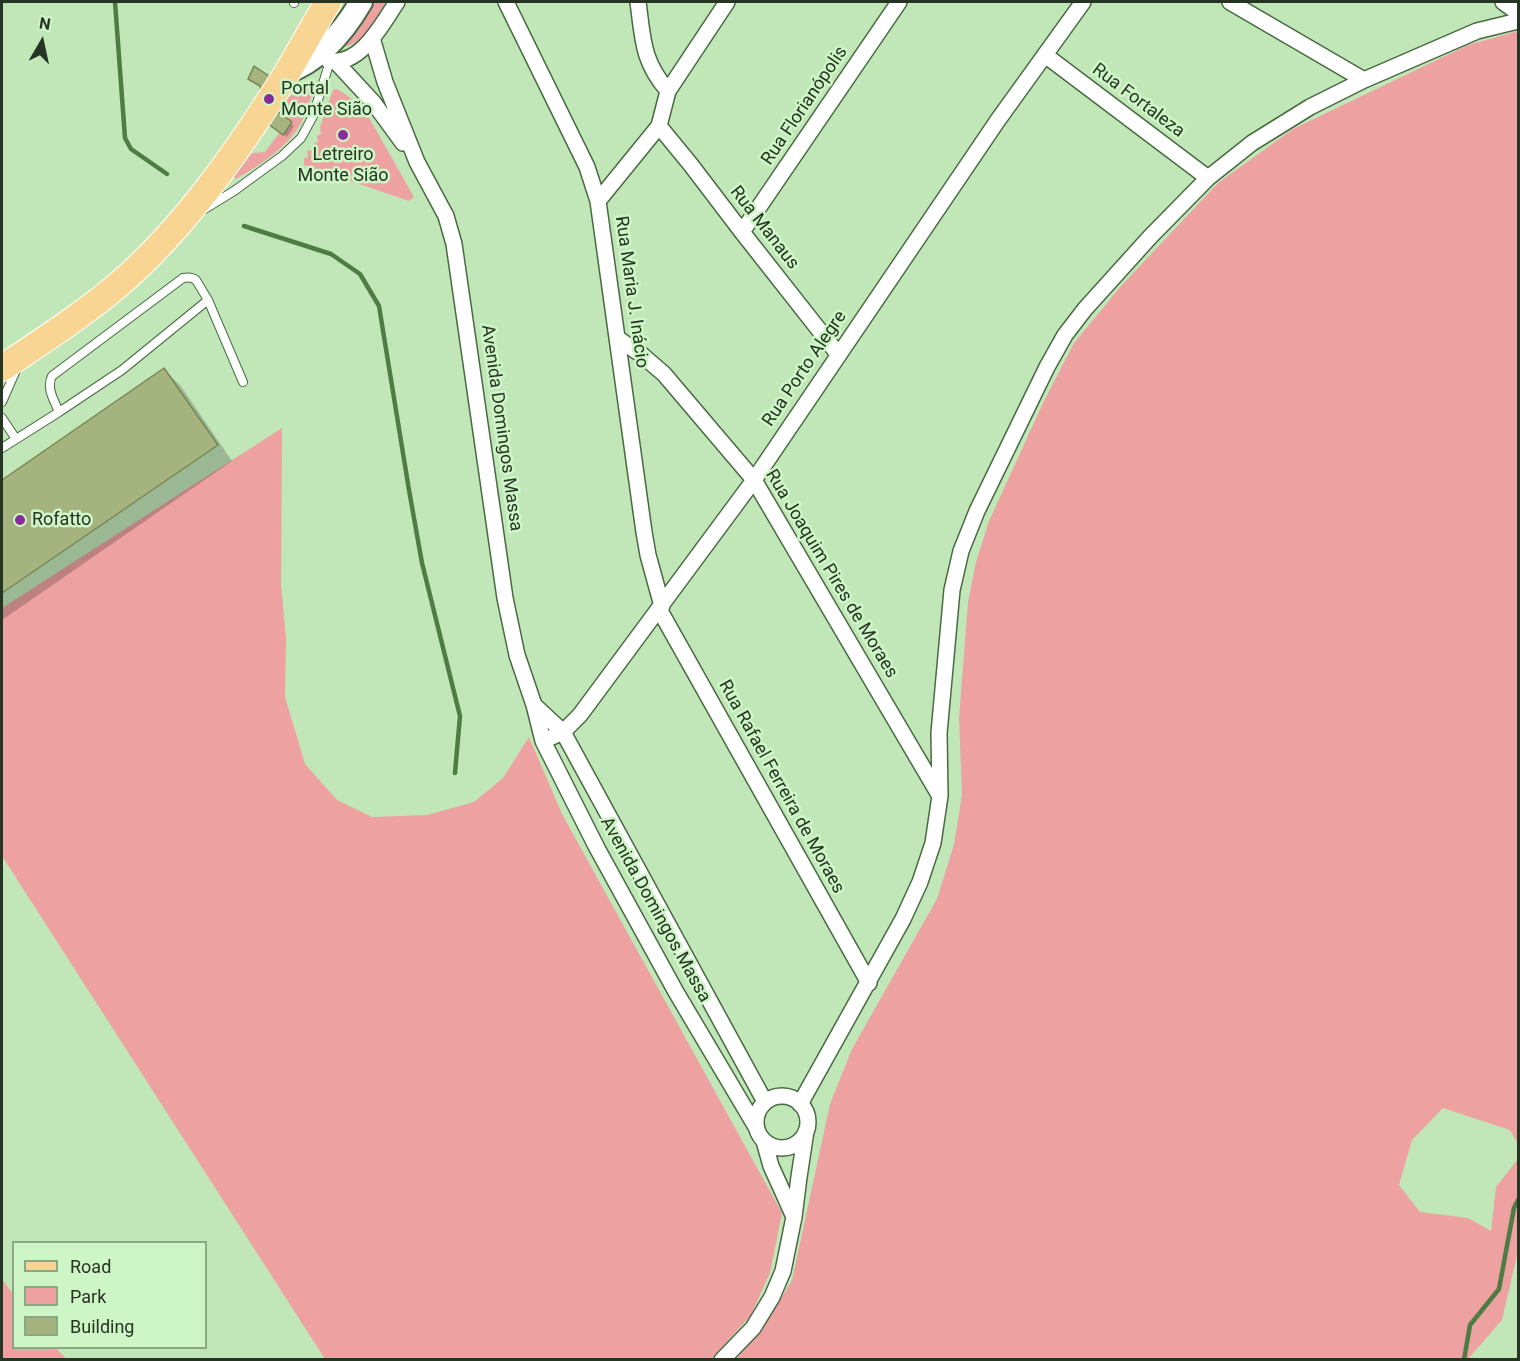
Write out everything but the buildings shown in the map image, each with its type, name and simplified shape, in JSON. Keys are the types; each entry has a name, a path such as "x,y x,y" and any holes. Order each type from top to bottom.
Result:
{"main road":[{"path":"2,368 117,286 177,226 242,140 287,72 328,2"}],"street":[{"path":"327,60 335,40 362,2"},
{"path":"287,72 327,60 345,60 361,51 397,2"},
{"name":"Rua Maria J. Inácio","path":"506,2 587,167 598,201 644,532 660,608"},
{"path":"638,2 644,48 650,66 668,91"},
{"path":"598,201 659,126 668,91 727,2"},
{"name":"Rua Florianópolis","path":"742,232 900,2"},
{"name":"Rua Porto Alegre","path":"543,741 563,732 580,715 754,480 998,120 1083,2"},
{"path":"1230,2 1364,80"},
{"path":"1503,2 1518,13"},
{"path":"800,1104 869,983 920,882 933,843 940,796 939,733 952,590 961,551 977,511 1065,335 1085,309 1150,237 1208,178 1252,143 1310,107 1364,80 1477,31 1518,21"},
{"name":"Avenida Domingos Massa","path":"372,38 378,62 417,162 446,216 454,244 505,598 517,655 534,705 543,741 597,848 670,982 760,1134 771,1166 794,1217"},
{"name":"Rua Fortaleza","path":"1045,55 1208,178"},
{"name":"Avenida Domingos Massa","path":"327,60 373,102 417,162"},
{"name":"Rua Manaus","path":"659,126 838,354"},
{"name":"Rua Joaquim Pires de Moraes","path":"618,338 664,374 754,480 940,796"},
{"name":"Rua Rafael Ferreira de Moraes","path":"660,608 869,983"},
{"name":"Avenida Domingos Massa","path":"534,705 563,732 765,1102"},
{"path":"722,1359 753,1328 772,1297 783,1270 794,1217 808,1122 806,1112 794,1099 779,1096 771,1098 759,1109 756,1118 760,1134 772,1146 782,1148 793,1146 801,1140 806,1131"}],"lane":[{"path":"177,226 234,191 282,156 300,138 313,116 327,60"},
{"path":"59,412 50,390 49,382 52,376 183,278 191,277 196,280 208,300 243,382"},
{"path":"2,448 122,369 208,300"},
{"path":"2,402 23,354"},
{"path":"2,418 16,439"}],"green space":[{"path":"371,2 386,2 364,36 343,47"},
{"path":"1518,31 1518,1144 1510,1130 1443,1108 1412,1140 1399,1185 1420,1212 1468,1218 1491,1231 1496,1187 1518,1159 1518,1251 1502,1320 1468,1359 736,1360 770,1317 792,1280 830,1104 852,1049 937,899 954,844 962,795 959,718 968,602 976,562 989,521 1044,401 1074,343 1121,286 1218,183 1293,129 1468,45"},
{"path":"306,87 314,87 302,122 295,132 287,142 258,166 236,179 234,177 252,153 265,152 280,132 284,134 291,122 279,112 289,97"},
{"path":"337,89 361,107 368,116 414,197 409,201 304,165 304,158 308,157 307,151 312,150 313,144 318,142 317,136 321,134 320,127 333,90"},
{"path":"282,428 281,585 286,638 285,697 305,764 337,800 372,817 427,815 474,802 503,778 529,737 562,814 782,1213 770,1273 751,1315 711,1359 325,1359 2,856 2,608"},
{"path":"2,1279 12,1293 12,1349 57,1349 66,1359 2,1359"}],"waterway":[{"path":"115,2 125,138 131,149 167,174"},
{"path":"244,226 331,254 360,274 379,306 422,563 460,716 455,773"},
{"path":"1464,1360 1470,1325 1499,1289 1514,1208 1518,1200"}],"place":[{"name":"Portal Monte Sião","path":"269,99"},
{"name":"Letreiro Monte Sião","path":"343,135"},
{"name":"Rofatto","path":"20,520"}]}
